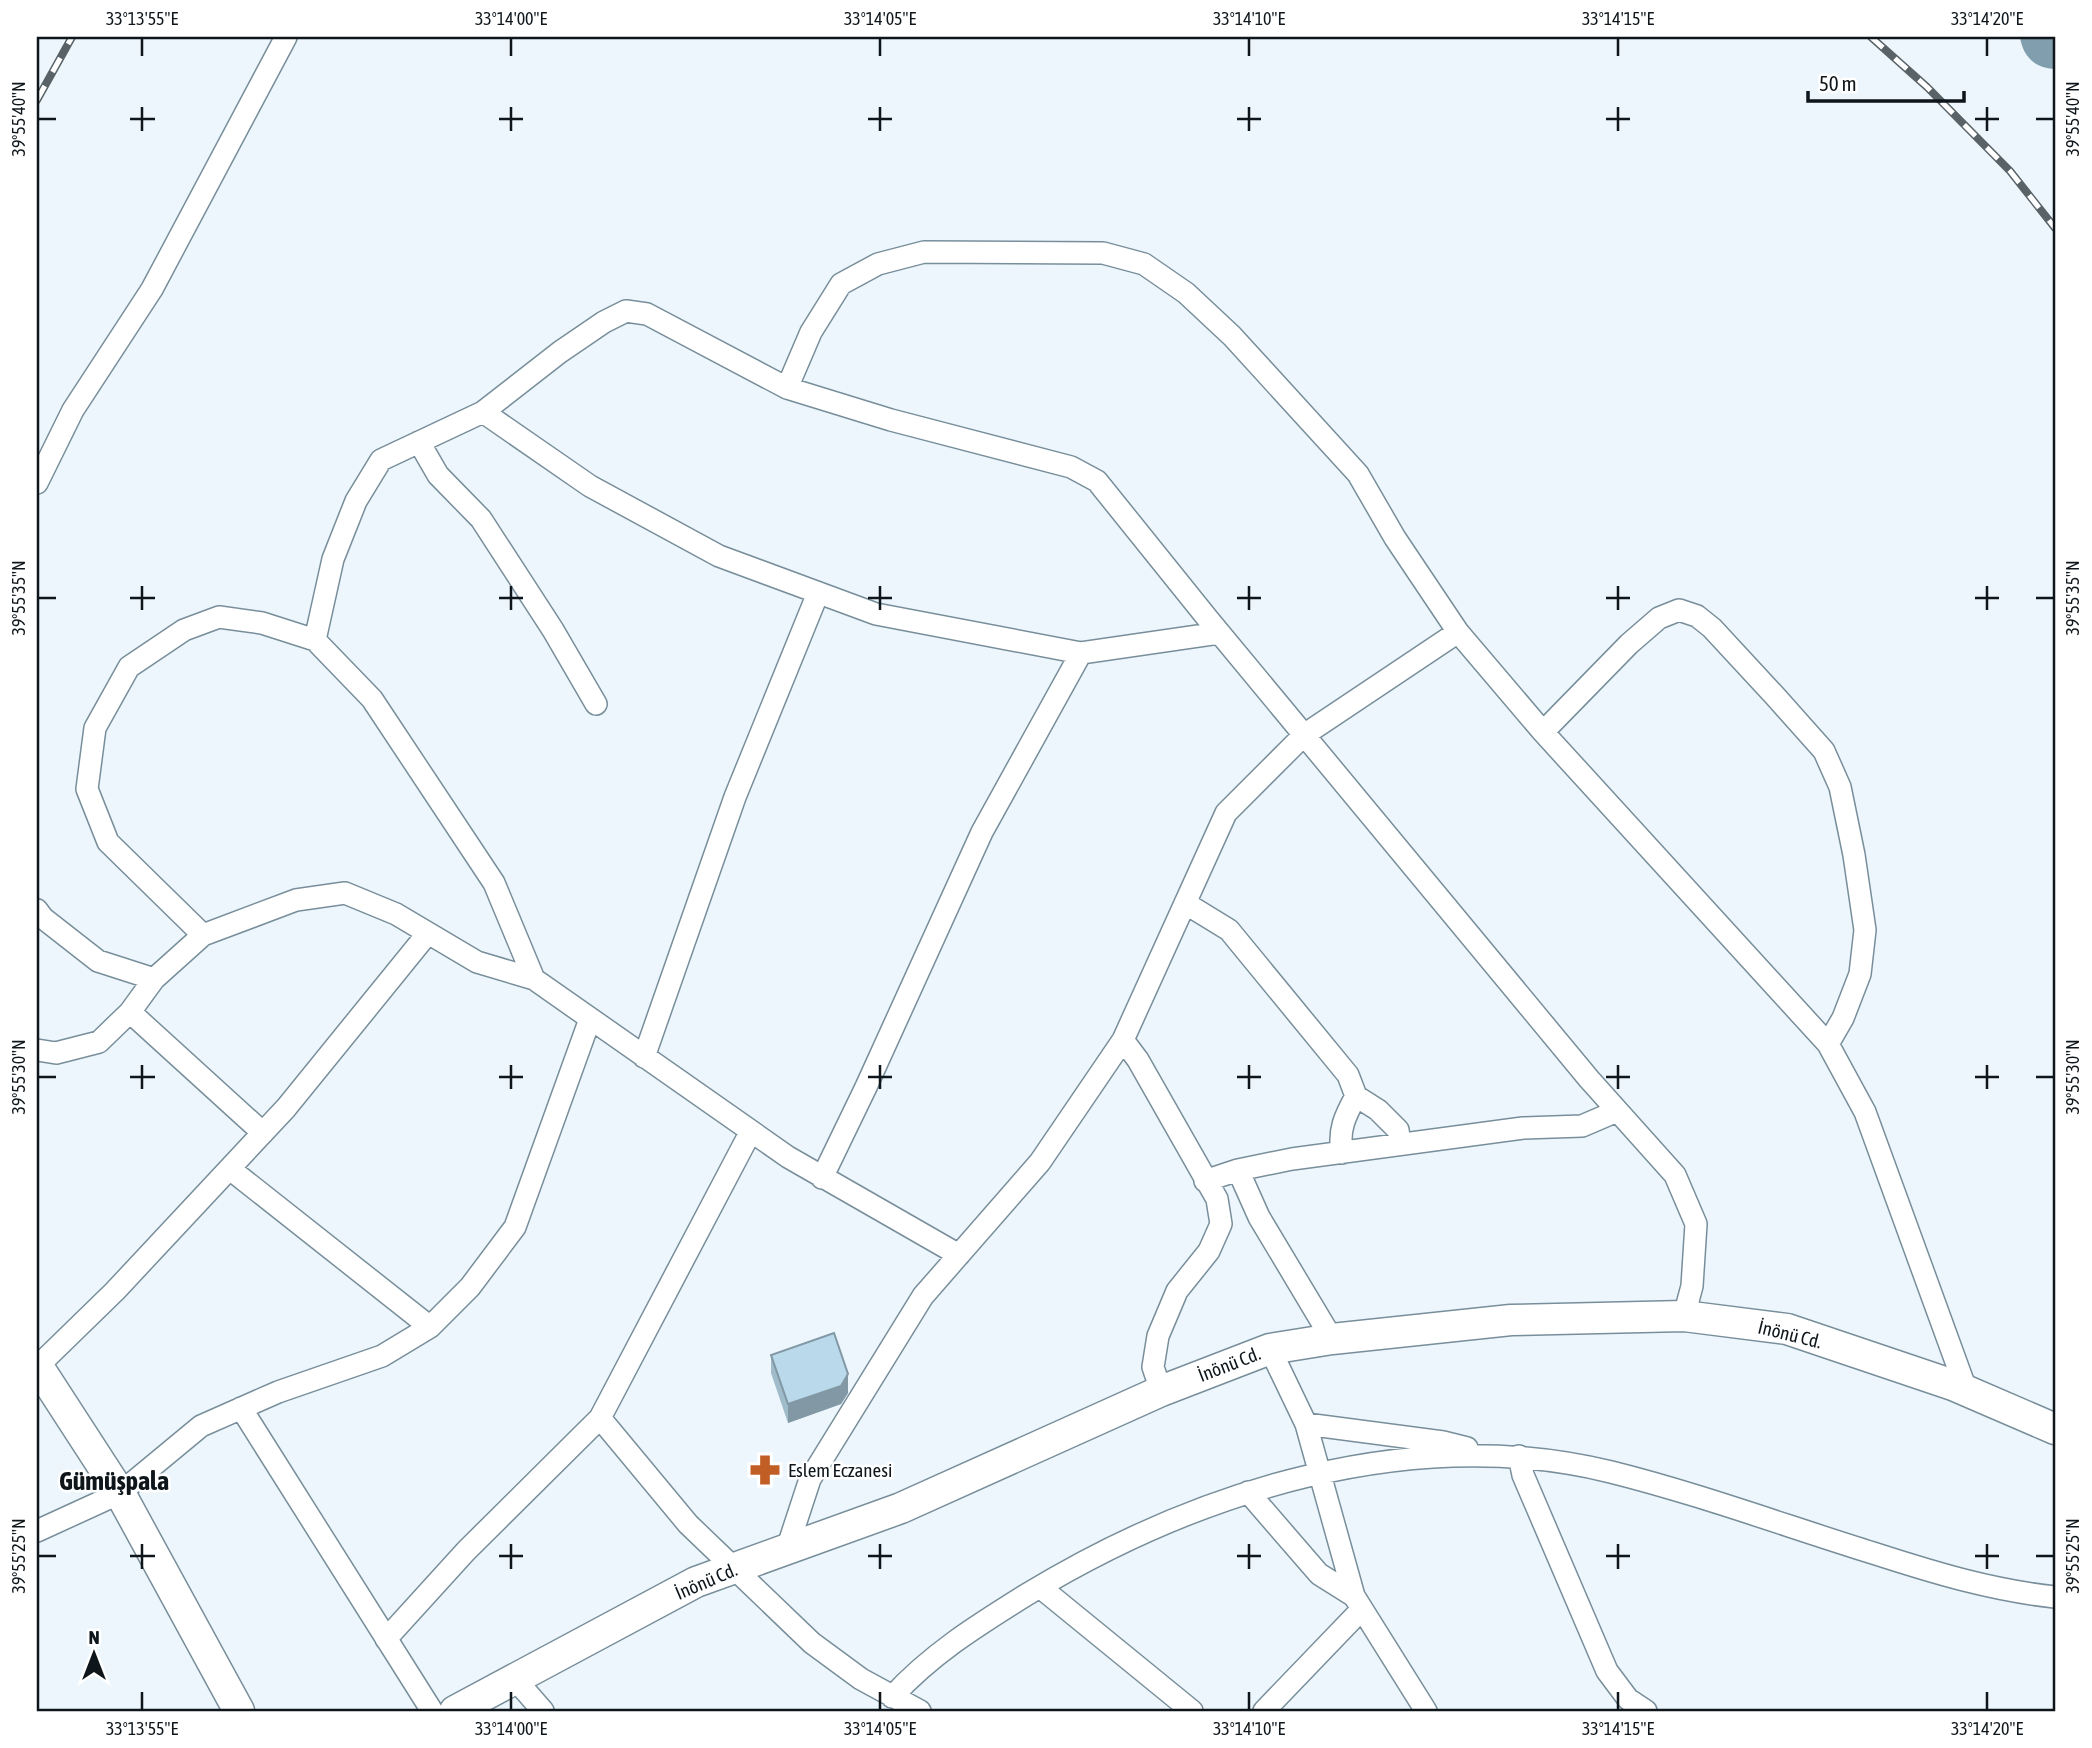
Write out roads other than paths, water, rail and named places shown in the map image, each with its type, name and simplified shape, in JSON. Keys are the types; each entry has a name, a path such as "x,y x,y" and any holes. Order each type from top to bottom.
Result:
{"street":[{"path":"37,483 73,410 152,289 285,37"},
{"path":"787,388 811,332 841,284 878,264 924,252 1103,253 1144,264 1186,293 1232,336 1358,474 1395,538 1458,632 1543,732 1828,1044 1865,1112 1967,1392"},
{"path":"314,640 333,559 356,501 381,460 483,412 560,352 604,322 626,311 647,314 787,388 891,420 1071,467 1097,481 1304,735 1618,1111 1675,1175 1696,1224 1692,1286 1684,1316"},
{"path":"483,412 590,486 719,556 876,614 1081,653 1219,632"},
{"path":"419,442 438,475 481,519 596,704"},
{"path":"644,1056 735,797 818,593"},
{"path":"1543,732 1629,644 1659,618 1679,610 1697,616 1712,628 1808,732 1824,751 1840,787 1854,855 1864,930 1860,974 1843,1018 1828,1044"},
{"path":"203,935 108,842 87,789 95,728 130,667 184,630 219,617 262,623 314,640 372,699 494,883 534,979"},
{"path":"787,1549 810,1479 923,1296 1040,1162 1123,1040 1226,813 1304,735 1458,632"},
{"path":"822,1178 982,832 1081,653"},
{"path":"37,1050 56,1053 99,1042 130,1012 154,979 203,935 296,900 345,893 396,914 477,962 534,979 822,1178 959,1255"},
{"path":"1185,903 1229,930 1348,1075 1356,1096 1378,1110 1398,1130 1400,1143"},
{"path":"37,910 43,918 97,961 154,979"},
{"path":"239,1711 120,1493 37,1366 115,1292 286,1108 428,933"},
{"path":"130,1012 263,1133"},
{"path":"37,1531 120,1493 201,1426 278,1392 382,1356 430,1327 470,1287 515,1227 590,1018"},
{"path":"1123,1040 1138,1060 1217,1199 1222,1224 1209,1251 1177,1291 1158,1336 1153,1367 1161,1391"},
{"path":"1342,1153 1339,1138 1343,1119 1356,1096"},
{"path":"1205,1181 1238,1170 1292,1159 1400,1143 1523,1128 1582,1126 1618,1111"},
{"path":"386,1639 466,1551 600,1418 751,1131"},
{"path":"230,1169 430,1327"},
{"path":"1238,1170 1259,1217 1332,1339"},
{"name":"İnönü Cd.","path":"456,1711 696,1582 901,1508 1161,1391 1270,1349 1332,1339 1511,1320 1684,1316 1787,1329 1967,1392 2055,1429"},
{"path":"1270,1349 1306,1424 1358,1602 1426,1711"},
{"path":"241,1408 432,1711"},
{"path":"600,1418 688,1524 812,1643 861,1679 920,1711"},
{"path":"1306,1424 1443,1442 1464,1446 1482,1455"},
{"path":"892,1696 953,1641 1077,1565 1152,1528 1248,1492 1320,1474 1417,1458 1519,1456 1585,1466 1642,1480 1969,1583 2055,1597"},
{"path":"1519,1456 1523,1475 1619,1705 1646,1711"},
{"path":"1248,1492 1319,1574 1358,1602"},
{"path":"1040,1587 1192,1711"},
{"path":"1264,1711 1358,1602"},
{"path":"515,1679 543,1711"}],"water":[{"path":"2020,37 2055,37 2055,69 2031,60"}],"railway":[{"path":"37,100 72,37"},
{"path":"1871,37 1927,87 2010,171 2055,228"}],"place":[{"name":"Eslem Eczanesi","path":"765,1470"}],"district":[{"name":"Gümüşpala","path":"114,1481"}]}
